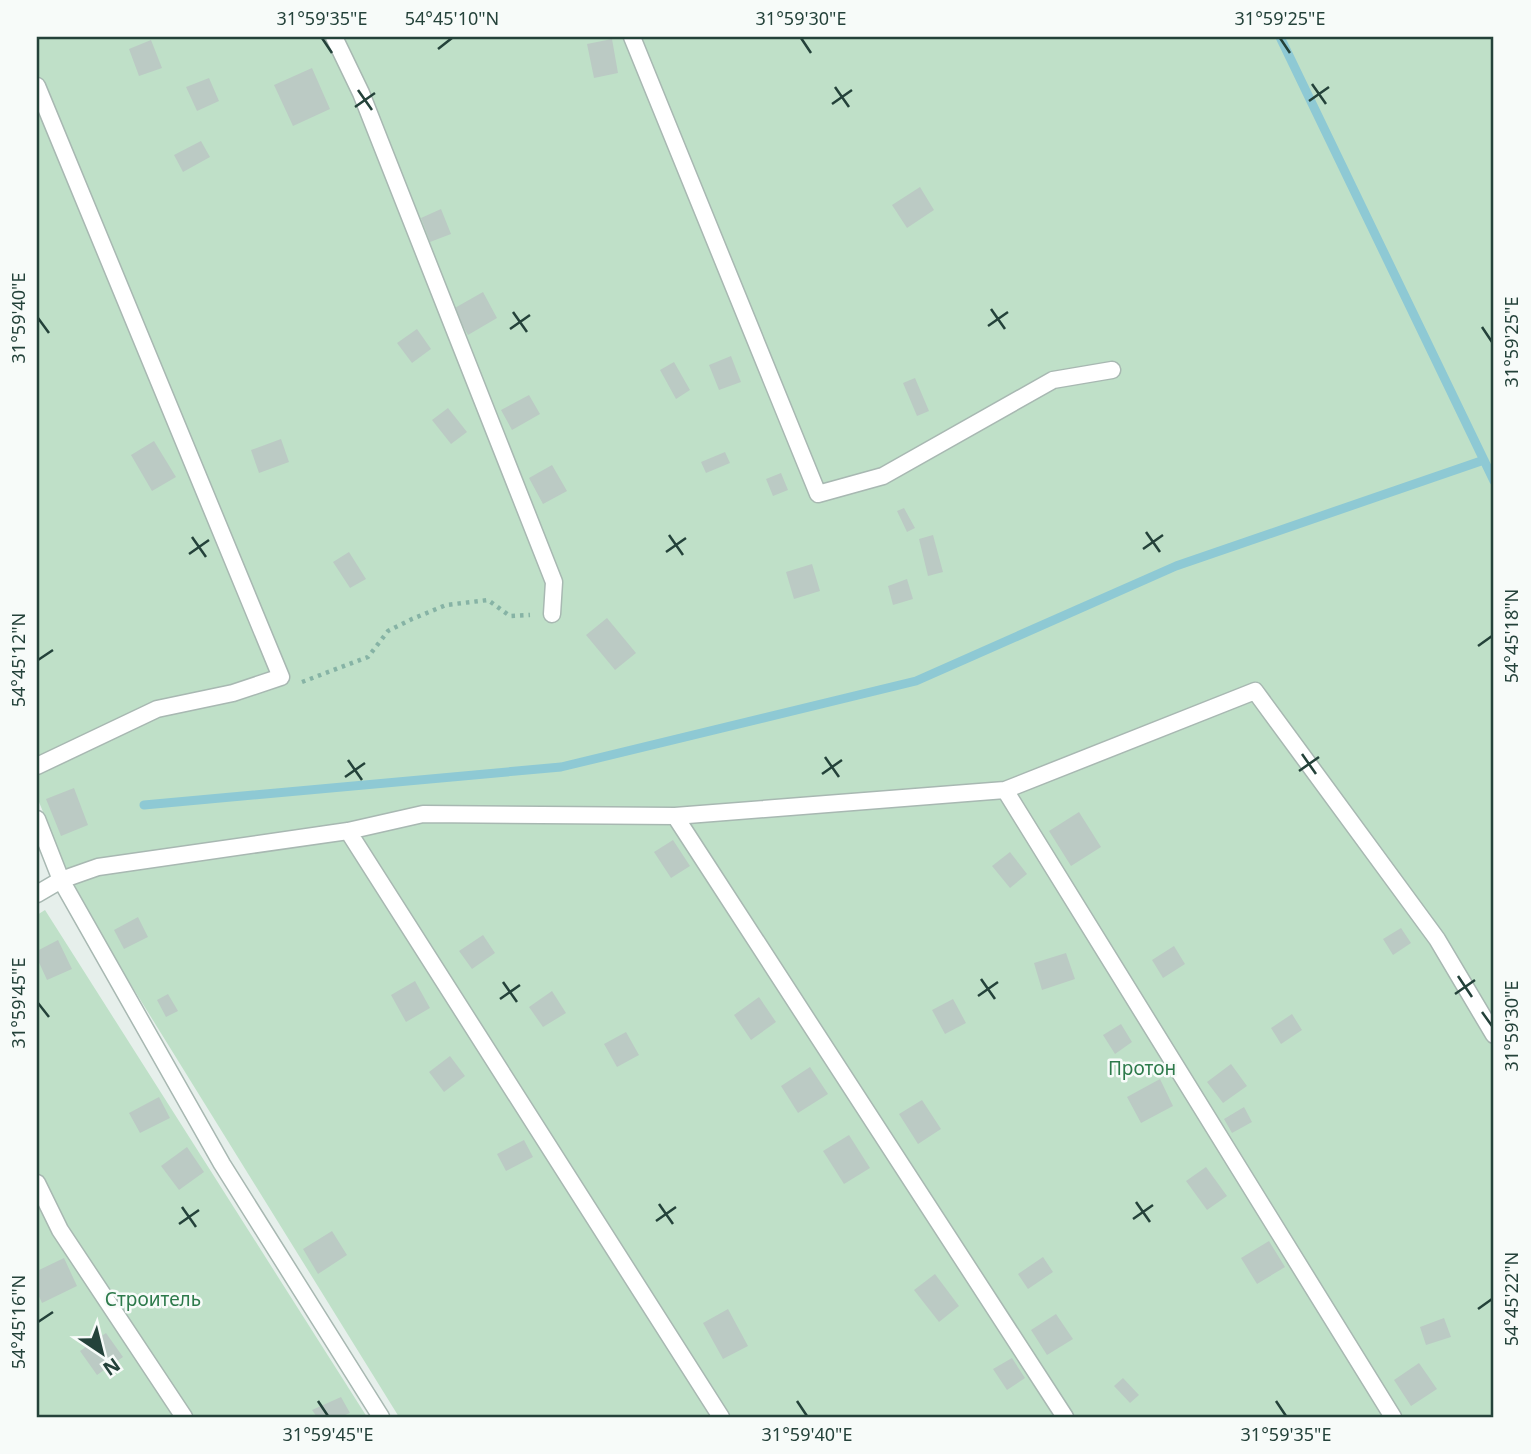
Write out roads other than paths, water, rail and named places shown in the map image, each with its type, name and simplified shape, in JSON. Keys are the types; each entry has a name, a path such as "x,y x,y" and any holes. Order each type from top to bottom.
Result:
{"lane":[{"path":"334,37 366,106 554,582 552,614"},
{"path":"632,37 818,494 883,475 1053,380 1112,370"},
{"path":"37,86 281,677 233,693 157,709 37,766"},
{"path":"37,894 61,880 98,867 348,831 423,814 675,816 1005,790 1255,691 1437,939 1494,1035"},
{"path":"1005,790 1393,1417"},
{"path":"675,816 1065,1417"},
{"path":"37,819 61,880 222,1164 381,1417"},
{"path":"348,831 721,1417"},
{"path":"37,1182 60,1230 184,1417"}],"waterway":[{"path":"1280,37 1494,481"},
{"path":"144,805 561,767 916,681 1176,566 1484,460"}],"park label":[{"name":"Протон","path":"1142,1068"},
{"name":"Строитель","path":"153,1299"}]}
